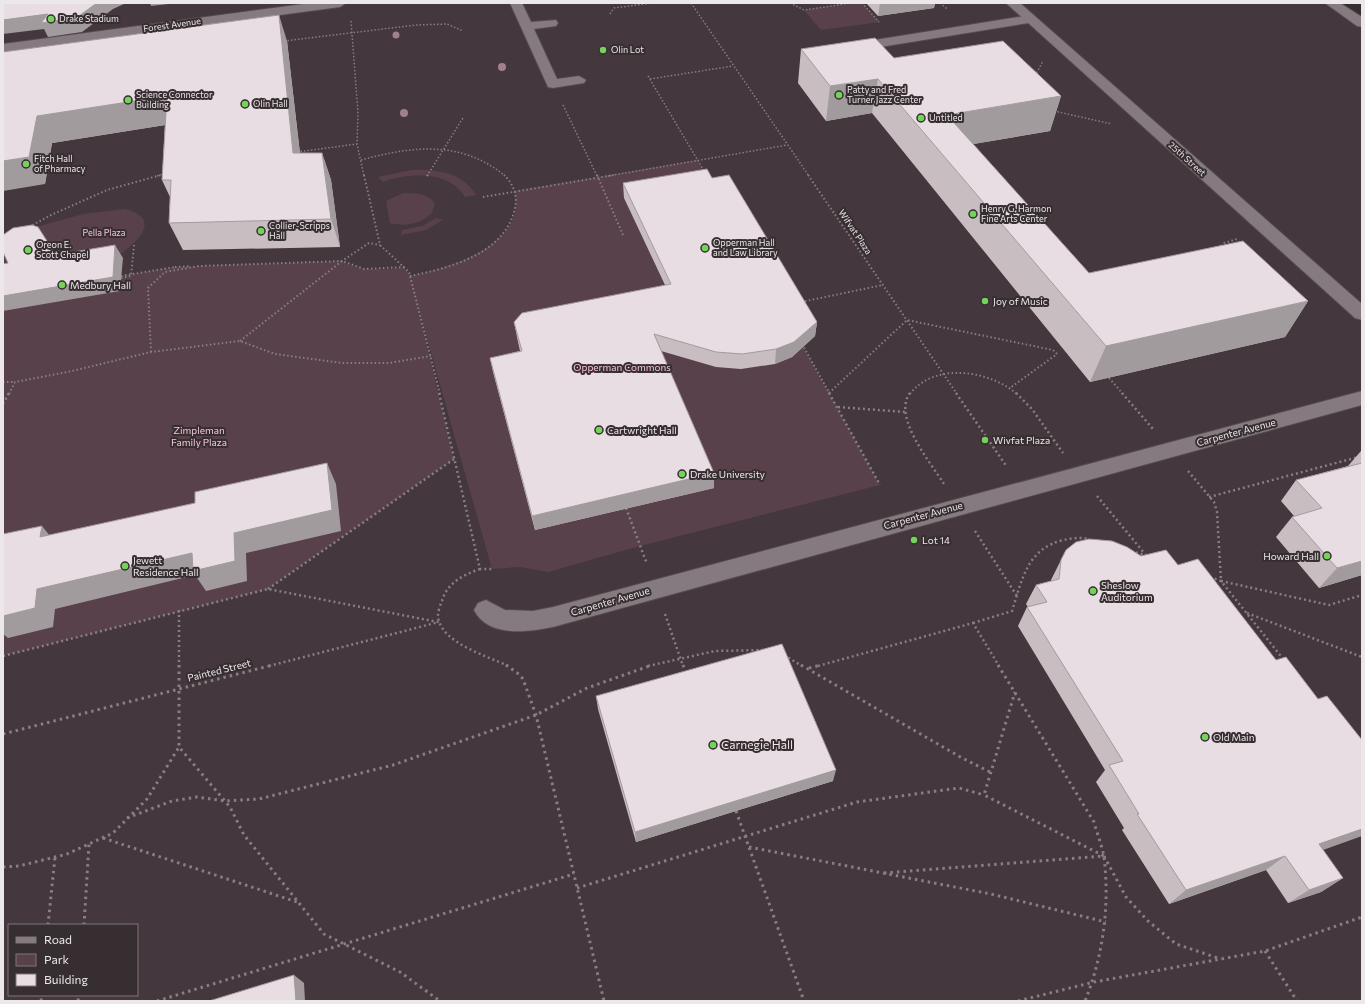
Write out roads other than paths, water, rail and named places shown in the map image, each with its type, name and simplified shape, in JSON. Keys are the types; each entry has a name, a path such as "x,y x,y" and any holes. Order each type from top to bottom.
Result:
{"street":[{"name":"Forest Avenue","path":"3,48 340,3"},
{"name":"25th Street","path":"1012,3 1362,314"},
{"path":"1331,3 1362,23"},
{"name":"Carpenter Avenue","path":"486,610 501,620 533,621 553,617 1021,488 1362,398"}],"lane":[{"path":"516,3 553,84 579,80"},
{"path":"862,46 1031,19"},
{"path":"527,26 552,22"}],"place":[{"name":"Drake Stadium","path":"51,19"},
{"name":"Olin Lot","path":"603,50"},
{"name":"Patty and Fred Turner Jazz Center","path":"839,95"},
{"name":"Science Connector Building","path":"128,100"},
{"name":"Olin Hall","path":"245,104"},
{"name":"Untitled","path":"921,118"},
{"name":"Fitch Hall of Pharmacy","path":"26,164"},
{"name":"Henry G. Harmon Fine Arts Center","path":"973,214"},
{"name":"Collier-Scripps Hall","path":"261,231"},
{"name":"Opperman Hall and Law Library","path":"705,248"},
{"name":"Oreon E. Scott Chapel","path":"28,250"},
{"name":"Medbury Hall","path":"62,285"},
{"name":"Joy of Music","path":"985,301"},
{"name":"Cartwright Hall","path":"599,430"},
{"name":"Wivfat Plaza","path":"985,440"},
{"name":"Drake University","path":"682,474"},
{"name":"Lot 14","path":"914,540"},
{"name":"Howard Hall","path":"1327,556"},
{"name":"Jewett Residence Hall","path":"125,566"},
{"name":"Sheslow Auditorium","path":"1093,591"},
{"name":"Old Main","path":"1205,737"},
{"name":"Carnegie Hall","path":"713,745"}],"park label":[{"name":"Pella Plaza","path":"104,233"},
{"name":"Opperman Commons","path":"622,367"},
{"name":"Zimpleman Family Plaza","path":"199,436"}]}
